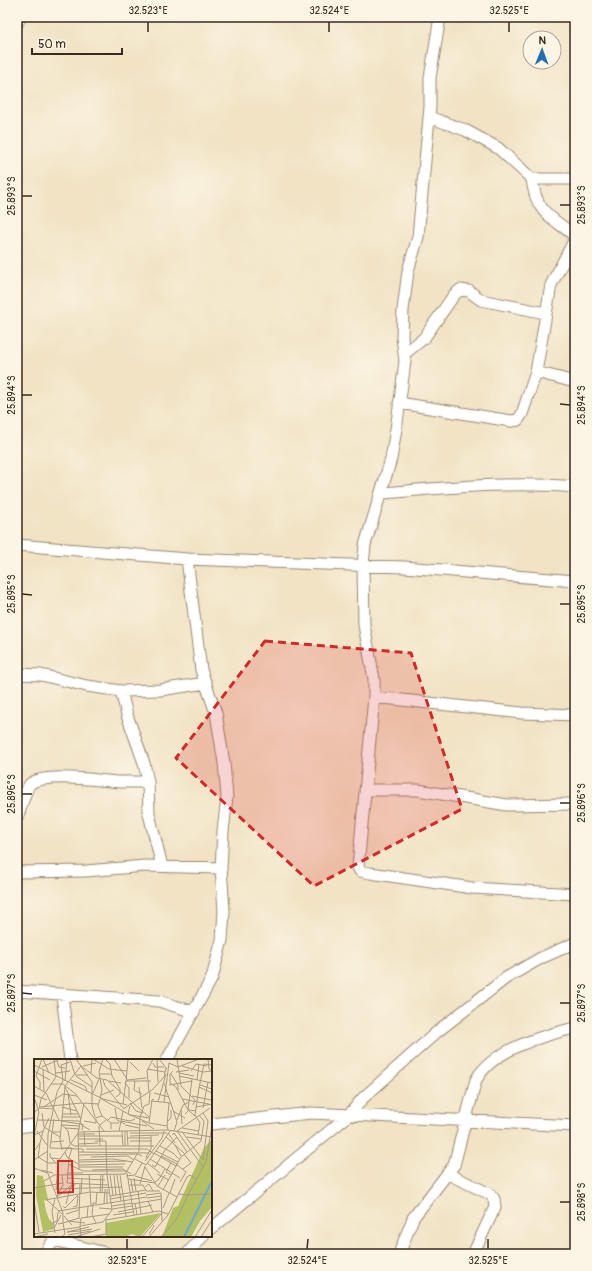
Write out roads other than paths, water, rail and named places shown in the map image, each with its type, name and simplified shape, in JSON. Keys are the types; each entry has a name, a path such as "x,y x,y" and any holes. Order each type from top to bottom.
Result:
{"street":[{"path":"17,24 20,17"},
{"path":"440,17 430,78 429,117 418,237 408,271 403,310 402,337 405,361 400,403 391,459 382,493 365,545 364,625 374,679 374,697 358,867 360,871 472,888 575,894"},
{"path":"400,403 511,421 518,420 522,414 536,372 545,313 554,277 575,237 541,208 534,196 532,179 498,148 465,130 429,117"},
{"path":"532,179 575,179"},
{"path":"404,354 424,338 454,295 460,290 469,291 481,300 545,313"},
{"path":"536,372 575,382"},
{"path":"382,493 480,486 548,484 575,487"},
{"path":"17,545 187,559 364,565 575,581"},
{"path":"168,1059 212,978 222,940 224,911 221,868 227,797 224,762 216,713 201,670 187,559"},
{"path":"17,674 41,675 88,686 121,691 160,690 206,683"},
{"path":"121,691 127,715 144,763 148,782 149,814 162,866"},
{"path":"374,697 522,713 575,715"},
{"path":"17,818 26,791 31,784 36,782 53,778 77,778 119,782 148,782"},
{"path":"365,790 418,790 507,805 575,804"},
{"path":"17,872 86,871 162,866 221,868"},
{"path":"212,1228 349,1115 363,1098 438,1031 506,978 541,958 575,943"},
{"path":"17,991 159,1001 194,1012"},
{"path":"62,995 70,1059"},
{"path":"399,1254 413,1218 454,1165 476,1080 481,1070 510,1051 540,1037 575,1028"},
{"path":"212,1124 311,1114 575,1126"},
{"path":"17,1127 34,1126"},
{"path":"448,1174 490,1194 494,1199 496,1207 473,1254"},
{"path":"187,1254 202,1237"},
{"path":"44,1254 55,1238 109,1254"}]}
